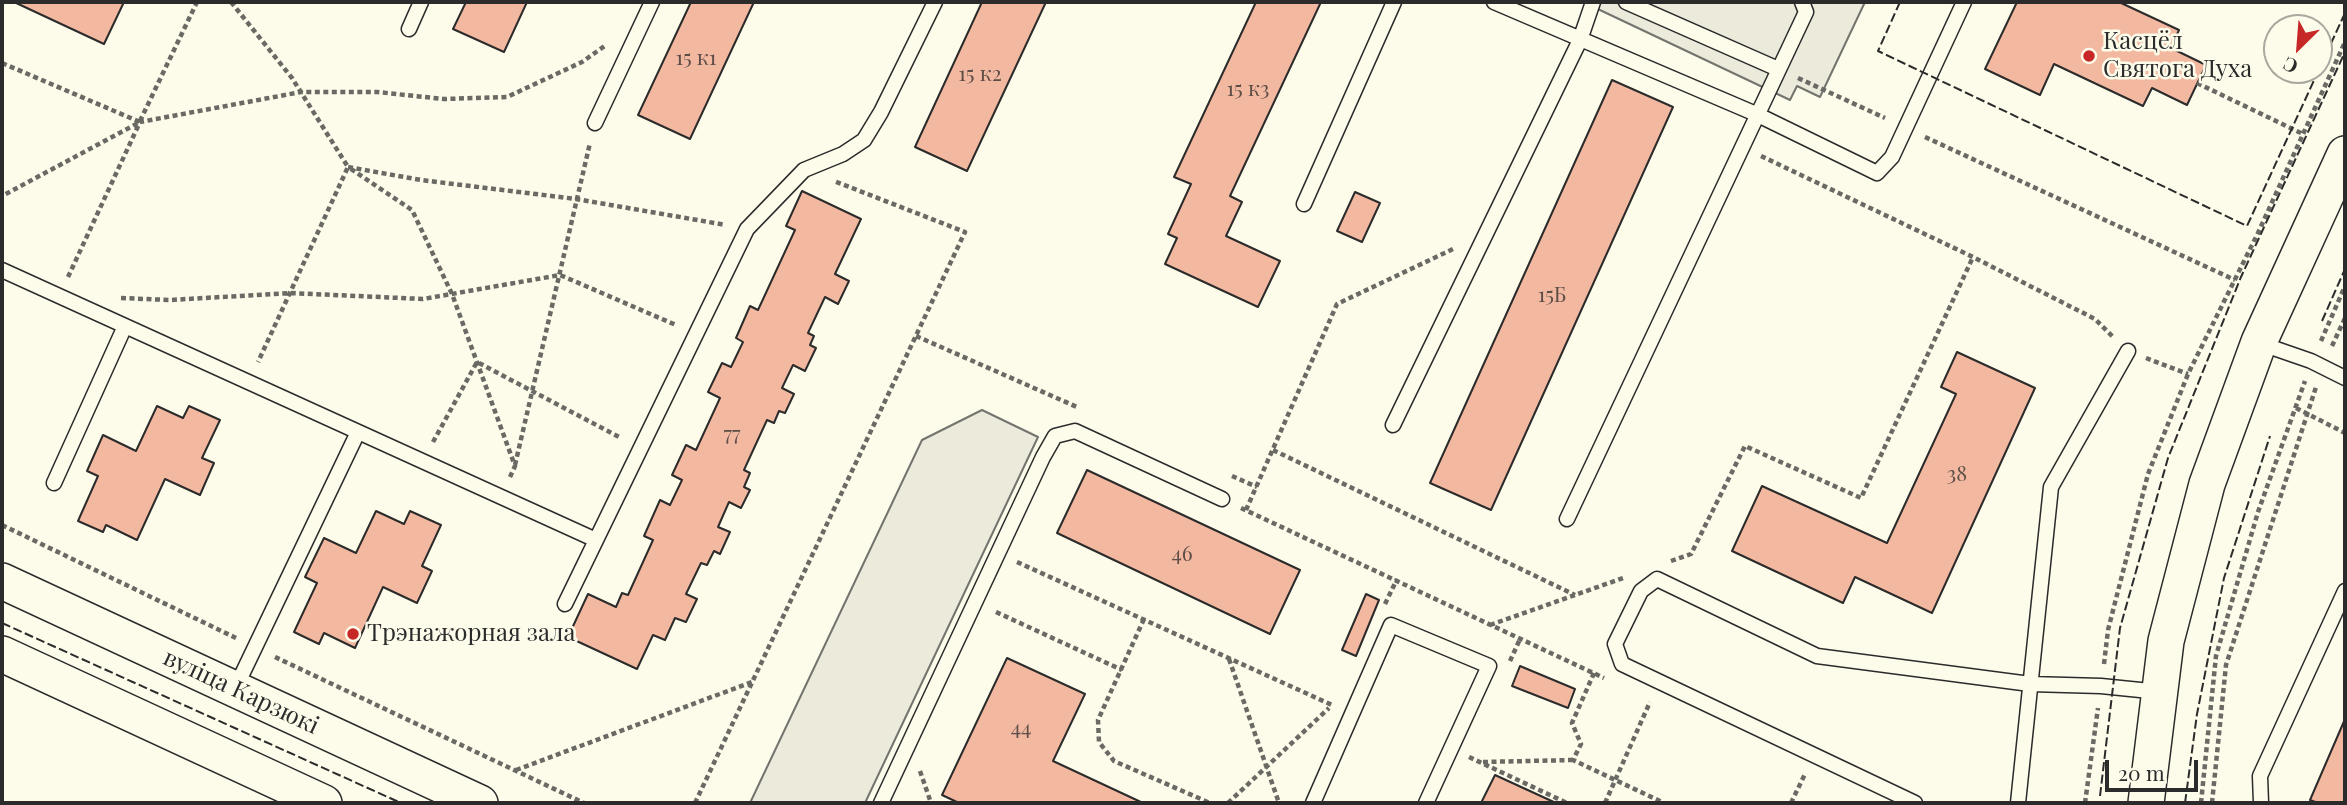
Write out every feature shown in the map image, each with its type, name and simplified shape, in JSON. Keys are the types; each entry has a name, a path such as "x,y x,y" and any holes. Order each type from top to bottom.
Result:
{"street":[{"path":"2146,803 2166,641 2207,484 2259,342 2345,155"},
{"name":"вуліца Карзюкі","path":"2,581 480,803"},
{"path":"2,654 324,803"}],"lane":[{"path":"409,29 421,2"},
{"path":"595,123 652,2"},
{"path":"565,604 747,229 804,170 843,154 864,140 881,113 935,2"},
{"path":"1304,204 1394,2"},
{"path":"1494,2 1756,114 1877,173 1892,157 1964,2"},
{"path":"1393,425 1580,40 1593,2"},
{"path":"1626,2 1778,69"},
{"path":"1567,519 1805,12 1802,2"},
{"path":"2,270 596,540"},
{"path":"54,483 125,326"},
{"path":"2259,342 2317,364 2345,378"},
{"path":"2018,803 2051,487 2129,351"},
{"path":"881,803 1055,436 1075,431 1222,499"},
{"path":"235,689 358,432"},
{"path":"1915,803 1622,664 1615,644 1640,591 1657,579 1817,656 2030,684 2101,686 2160,692"},
{"path":"2261,803 2260,776 2345,591"},
{"path":"1313,803 1391,625 1489,667 1426,803"}],"path":[{"path":"60,296 197,2"},
{"path":"232,2 301,92 348,167 412,210 452,294 515,466"},
{"path":"2,196 140,122 301,92 377,92 444,99 507,97 582,62 645,17"},
{"path":"2085,803 2108,630 2148,474 2188,374 2235,280 2345,42"},
{"path":"2,63 140,122"},
{"path":"1778,69 2235,280"},
{"path":"2197,83 2303,134"},
{"path":"500,496 515,466 595,123"},
{"path":"1741,147 1973,257 2095,319 2129,351 2188,374"},
{"path":"348,167 421,180 576,199 747,229"},
{"path":"248,382 348,167"},
{"path":"695,803 965,232 804,170"},
{"path":"1246,510 1337,304 1488,232"},
{"path":"1665,564 1691,554 1745,446 1861,498 1973,257"},
{"path":"115,298 170,300 290,293 423,299 560,275 696,334"},
{"path":"2201,803 2217,656 2258,512 2345,286"},
{"path":"2212,803 2226,665 2306,412 2317,364 2345,318"},
{"path":"477,362 641,448"},
{"path":"422,461 477,362"},
{"path":"2296,408 2345,433"},
{"path":"1273,450 1575,595"},
{"path":"1222,499 1606,678"},
{"path":"2,525 584,803"},
{"path":"998,552 1335,706 1228,803"},
{"path":"1490,625 1627,577"},
{"path":"1381,614 1396,579"},
{"path":"990,609 1122,670"},
{"path":"1144,620 1098,720 1099,742 1114,761 1210,803"},
{"path":"1229,659 1279,803"},
{"path":"1573,760 1581,744 1572,723 1594,673"},
{"path":"515,771 752,682"},
{"path":"1605,803 1651,699"},
{"path":"1465,756 1567,803"},
{"path":"1480,762 1573,760 1664,803"},
{"path":"918,766 931,803"},
{"path":"1784,803 1792,802 1805,773 1816,778"}],"shaded area":[{"path":"1583,2 1865,2 1820,97 1797,86 1790,100"},
{"path":"982,410 1038,437 865,803 750,803 922,440"}],"building":[{"path":"14,2 124,2 104,44"},
{"path":"466,2 527,2 504,52 453,29"},
{"path":"691,2 754,2 690,139 638,115"},
{"path":"982,2 1046,2 967,171 915,147"},
{"path":"1256,2 1321,2 1230,196 1242,202 1226,236 1280,261 1258,307 1165,264 1177,238 1168,234 1191,184 1174,177"},
{"name":"Касцёл Святога Духа","path":"2017,2 2119,2 2179,30 2171,48 2206,65 2187,105 2152,88 2143,106 2054,64 2040,95 1985,69"},
{"path":"1612,80 1673,107 1491,510 1430,483"},
{"path":"802,191 861,219 835,274 849,281 838,304 825,297 808,333 814,336 810,345 816,348 805,371 793,365 782,388 794,394 785,413 779,411 774,423 767,420 744,470 750,473 744,487 750,490 741,508 729,502 718,527 730,532 720,554 714,551 707,565 701,563 686,594 697,599 686,622 675,618 665,640 653,635 637,669 568,637 588,594 616,607 622,593 628,595 653,540 644,536 660,500 670,505 682,480 672,475 686,445 696,450 720,398 708,392 722,363 731,367 743,342 736,338 750,306 758,310 795,230 786,226"},
{"path":"1355,192 1380,203 1362,242 1337,231"},
{"path":"1957,352 2035,388 1932,613 1855,577 1843,603 1732,551 1762,486 1887,543 1956,394 1941,387"},
{"path":"157,406 183,418 189,406 220,420 202,458 214,463 200,495 165,479 137,540 106,525 103,532 78,521 98,476 87,471 103,435 136,451"},
{"path":"1087,470 1300,570 1270,634 1057,533"},
{"path":"376,511 404,524 410,511 441,525 422,566 432,571 417,603 383,587 355,648 324,633 319,644 294,632 317,583 305,577 324,538 356,553"},
{"path":"1366,594 1379,600 1356,656 1342,650"},
{"path":"1007,658 1085,694 1053,761 1143,803 959,803 942,795"},
{"path":"1520,666 1575,689 1568,708 1512,686"},
{"path":"2345,719 2345,803 2318,803 2310,800"},
{"path":"1495,775 1556,803 1481,803"}],"fence":[{"path":"1900,2 1878,51 2247,226 2345,13"},
{"path":"2100,796 2120,628 2168,458 2241,277 2345,52"},
{"path":"2322,321 2345,269"},
{"path":"2185,803 2197,714 2224,578 2270,436"},
{"path":"2,623 401,803"}],"place":[{"name":"Касцёл Святога Духа","path":"2089,56"},
{"name":"Трэнажорная зала","path":"353,634"}]}
